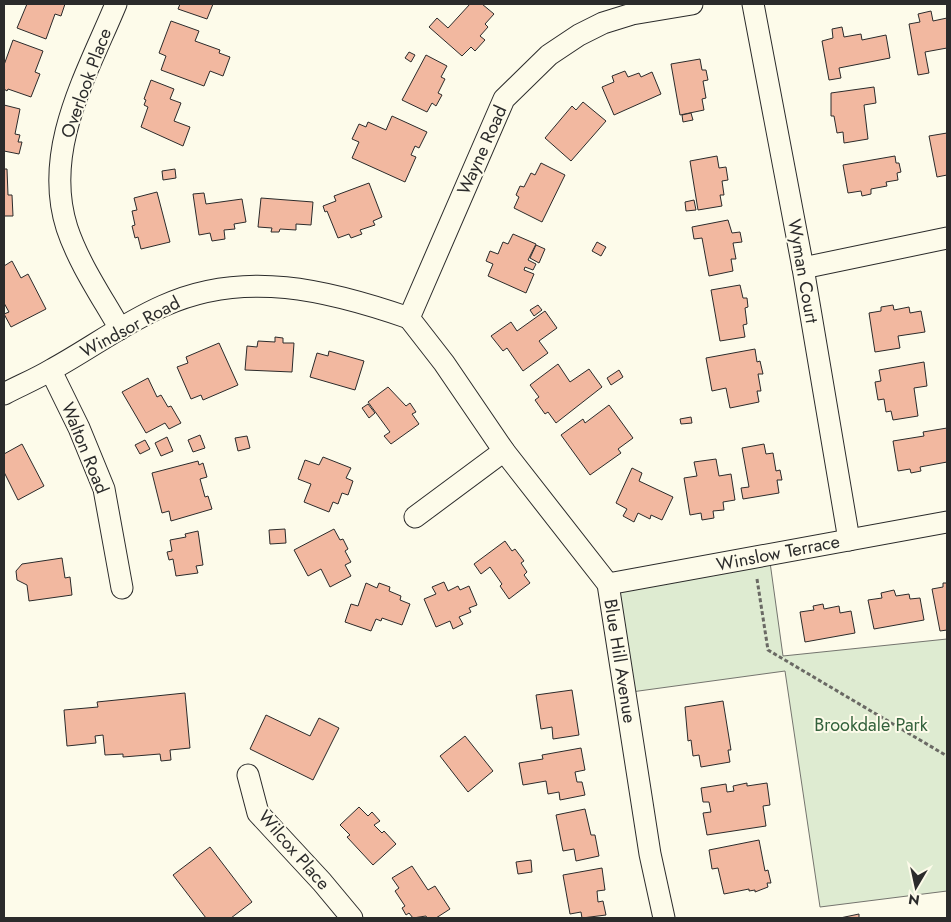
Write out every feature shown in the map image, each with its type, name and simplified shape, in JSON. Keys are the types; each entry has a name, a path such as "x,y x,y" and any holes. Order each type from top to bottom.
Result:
{"street":[{"name":"Overlook Place","path":"116,4 70,118 59,166 60,197 67,228 80,257 120,329"},
{"name":"Wayne Road","path":"409,318 504,99 548,55 578,35 603,23 632,14 692,4"},
{"name":"Wyman Court","path":"753,4 803,268 849,540"},
{"path":"803,268 947,238"},
{"name":"Windsor Road","path":"4,394 51,371 120,329 163,306 205,291 250,284 294,286 336,295 409,318"},
{"name":"Blue Hill Avenue","path":"409,318 444,363 504,451 608,584 650,854 664,918"},
{"name":"Walton Road","path":"51,371 79,428 104,489 122,588"},
{"path":"415,517 504,451"},
{"name":"Winslow Terrace","path":"608,584 947,522"},
{"name":"Wilcox Place","path":"248,775 258,813 322,882 352,918"}],"path":[{"path":"754,558 768,650 947,756"}],"green space":[{"name":"Brookdale Park","path":"769,555 783,656 947,639 947,891 820,907 785,671 624,693 608,584"}],"building":[{"path":"27,4 65,4 61,16 55,14 46,39 17,28"},
{"path":"180,4 213,4 207,19 178,9"},
{"path":"470,4 482,4 494,14 485,24 488,27 480,36 485,40 475,51 471,47 462,56 429,27 437,18 448,28"},
{"path":"931,11 933,21 947,18 947,48 925,52 929,73 918,75 909,24 920,22 918,14"},
{"path":"171,21 199,31 195,41 220,50 219,53 230,57 223,76 210,71 204,86 161,70 166,56 159,53"},
{"path":"842,27 844,37 861,34 862,40 886,35 890,58 839,68 841,78 829,80 822,41 833,38 832,29"},
{"path":"13,40 43,51 35,72 40,74 31,97 4,89 4,65"},
{"path":"409,52 415,55 411,62 405,58"},
{"path":"426,55 447,66 441,77 445,79 438,93 442,95 436,106 432,103 427,112 402,100"},
{"path":"700,59 702,70 706,70 708,80 703,81 706,98 702,99 704,110 680,115 671,64"},
{"path":"625,71 628,77 639,73 641,77 652,72 661,94 614,115 602,87 614,82 612,76"},
{"path":"151,80 174,89 170,99 181,103 174,121 190,127 183,146 141,127 148,107 144,105 146,100 144,99"},
{"path":"874,87 876,103 864,105 868,139 844,143 843,132 837,133 834,116 831,116 831,93"},
{"path":"583,102 606,121 571,161 545,138 572,106 576,110"},
{"path":"4,105 20,109 15,134 20,135 18,142 22,142 19,154 4,151"},
{"path":"691,113 693,120 683,122 682,115"},
{"path":"392,116 427,132 419,148 415,146 411,155 416,157 405,182 352,158 359,142 352,139 359,124 366,127 368,122 386,130"},
{"path":"947,133 947,175 937,177 929,136"},
{"path":"717,156 719,168 726,167 728,180 722,181 724,195 720,195 722,206 698,210 690,161"},
{"path":"895,156 896,163 899,163 901,172 897,173 898,180 886,182 887,186 871,189 871,194 862,196 861,191 848,193 843,165"},
{"path":"541,163 565,175 542,222 514,208 519,197 516,195 520,186 524,187 531,173 535,175"},
{"path":"4,169 7,169 8,195 12,195 13,216 4,216"},
{"path":"175,169 176,178 163,180 162,171"},
{"path":"369,183 382,217 373,221 375,225 360,230 362,234 351,238 349,234 338,238 323,206 336,201 334,196"},
{"path":"157,192 170,242 141,249 138,237 135,238 132,226 135,225 132,211 137,210 134,198"},
{"path":"204,193 206,204 242,199 246,222 234,224 235,229 224,230 225,239 212,241 210,233 199,235 193,194"},
{"path":"261,198 313,202 311,225 296,224 296,230 280,229 279,232 271,232 272,228 258,227"},
{"path":"694,200 696,210 686,211 685,202"},
{"path":"728,220 732,233 740,232 742,242 733,243 736,259 731,259 733,271 709,276 702,238 694,239 692,227"},
{"path":"513,234 536,244 528,260 536,264 533,270 525,267 524,270 534,274 526,293 488,276 493,264 486,261 490,251 498,254 503,242 508,244"},
{"path":"597,242 606,247 601,256 592,251"},
{"path":"536,245 545,249 539,263 530,258"},
{"path":"12,261 21,278 28,274 46,309 11,327 4,314 9,312 4,303 4,266"},
{"path":"740,285 743,298 747,298 748,307 745,308 747,324 743,325 745,337 720,341 711,290"},
{"path":"538,305 542,310 534,316 530,310"},
{"path":"893,305 894,310 909,307 910,313 921,311 925,332 898,336 900,348 875,352 869,313 881,311 881,307"},
{"path":"545,311 557,328 539,341 548,353 523,371 507,348 503,351 491,336 511,322 517,331"},
{"path":"275,337 283,338 283,343 294,343 292,372 245,370 247,346 257,347 258,341 275,342"},
{"path":"219,343 238,385 203,400 201,395 191,399 177,367 188,363 186,357"},
{"path":"755,349 757,362 760,361 763,374 758,374 761,391 757,391 759,402 730,408 726,388 712,391 706,358"},
{"path":"329,351 364,361 355,390 310,377 317,353 328,356"},
{"path":"924,362 927,386 914,388 918,416 893,420 891,411 886,412 884,399 878,400 875,382 881,381 879,370"},
{"path":"558,364 570,382 589,369 602,387 556,423 548,412 545,414 535,400 539,397 530,385"},
{"path":"619,370 623,377 611,385 607,378"},
{"path":"148,378 157,397 161,395 168,407 171,406 181,423 169,429 165,423 146,433 122,392"},
{"path":"388,387 406,406 410,403 416,412 412,414 419,424 391,444 384,436 390,432 368,402"},
{"path":"368,404 375,413 369,418 362,408"},
{"path":"609,405 633,438 618,449 621,453 590,475 561,435 583,419 585,423"},
{"path":"691,417 692,423 681,424 680,419"},
{"path":"947,428 947,462 920,467 921,471 911,473 910,469 898,471 893,441 924,436 923,432"},
{"path":"200,435 205,448 193,452 188,440"},
{"path":"247,436 250,448 238,451 235,438"},
{"path":"167,437 173,451 161,456 155,443"},
{"path":"145,440 150,449 140,454 135,445"},
{"path":"22,444 44,486 18,500 4,472 4,454"},
{"path":"764,444 766,454 773,453 776,471 780,470 782,480 777,480 779,493 743,499 741,488 749,487 742,448"},
{"path":"323,457 351,468 346,478 353,481 348,495 342,493 338,504 333,502 329,512 304,502 311,484 298,479 305,460 319,465"},
{"path":"716,459 719,476 731,474 735,500 723,502 724,510 713,511 714,518 702,520 701,513 690,515 684,478 697,476 694,462"},
{"path":"198,461 199,465 203,463 207,477 200,479 205,497 208,496 212,509 171,521 169,511 162,513 152,473"},
{"path":"632,468 642,473 639,481 673,497 662,520 651,515 650,519 638,513 634,522 623,516 627,509 616,503"},
{"path":"285,529 286,543 270,544 269,530"},
{"path":"334,529 340,540 343,539 348,549 345,551 351,562 345,565 351,576 330,587 321,569 308,576 294,550"},
{"path":"198,531 203,565 196,566 198,573 176,576 173,559 169,560 167,552 172,551 170,540 186,537 185,534"},
{"path":"505,541 512,551 515,549 524,561 521,563 527,572 524,575 530,583 509,599 500,586 502,584 490,567 481,574 474,564"},
{"path":"62,558 65,578 70,577 72,595 29,601 27,585 17,580 16,571 22,564"},
{"path":"444,582 448,591 458,586 460,590 469,586 477,605 469,608 471,612 459,617 463,624 453,629 450,621 436,627 424,599 436,594 432,587"},
{"path":"366,583 377,588 379,583 390,587 389,591 401,596 400,600 410,604 402,625 382,618 381,621 376,619 371,631 345,622 351,604 358,606"},
{"path":"943,583 947,583 947,630 940,631 932,589 943,587"},
{"path":"894,590 896,596 909,594 910,599 920,598 924,620 874,629 868,600 882,598 881,593"},
{"path":"823,604 824,609 839,606 840,613 851,611 855,633 805,642 800,612 814,610 813,606"},
{"path":"572,690 579,735 553,739 552,727 541,729 536,695"},
{"path":"185,693 190,748 170,750 171,760 161,761 160,754 123,757 123,754 105,755 103,735 95,736 96,743 67,746 64,710 98,707 97,702"},
{"path":"723,701 731,750 728,750 730,762 701,767 699,755 693,756 691,740 688,741 685,707"},
{"path":"266,715 310,736 319,718 339,728 313,780 250,749"},
{"path":"465,736 493,771 468,792 440,756"},
{"path":"581,748 585,770 575,772 577,782 582,782 585,795 560,800 559,792 548,794 546,781 523,785 519,763 543,759 542,755"},
{"path":"747,783 747,786 767,783 770,805 763,806 766,826 707,835 703,813 711,812 709,802 703,802 701,788 726,784 727,792 734,791 733,786"},
{"path":"359,807 368,816 372,812 380,821 374,825 382,833 384,831 396,844 373,865 347,837 350,835 340,825"},
{"path":"585,809 591,835 595,835 599,856 576,861 574,849 563,851 556,815"},
{"path":"759,840 765,871 768,870 771,883 767,883 768,887 755,892 755,890 749,891 749,889 724,894 718,868 712,869 709,850"},
{"path":"210,847 252,902 231,918 206,918 173,875"},
{"path":"531,860 532,872 518,874 516,862"},
{"path":"412,866 428,890 435,886 450,909 436,918 427,918 426,916 413,918 409,913 406,915 402,908 405,906 395,891 399,888 392,878"},
{"path":"602,868 605,890 597,891 598,902 603,901 606,915 582,918 581,912 570,914 563,875"},
{"path":"859,914 859,918 840,918"}]}
